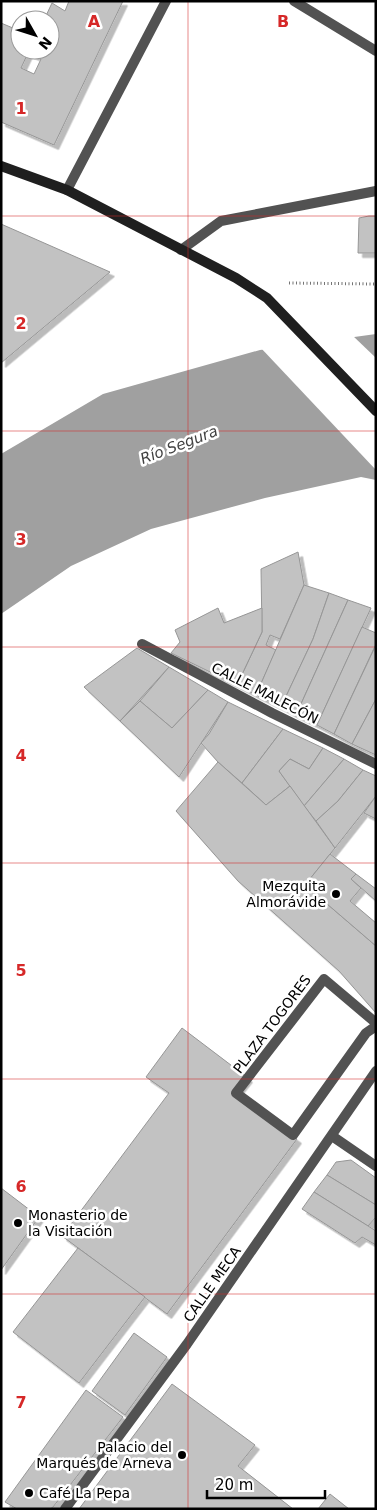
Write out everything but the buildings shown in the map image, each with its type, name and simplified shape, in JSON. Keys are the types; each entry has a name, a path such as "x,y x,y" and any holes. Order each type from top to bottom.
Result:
{"street":[{"path":"67,190 166,1"},
{"path":"294,1 376,51"},
{"path":"1,166 67,190 236,278 267,298 376,411"},
{"path":"181,250 221,221 376,191"},
{"name":"CALLE MALECÓN","path":"142,644 272,713 376,764"},
{"name":"PLAZA TOGORES","path":"324,979 376,1025 366,1033 293,1135 236,1093 324,979"},
{"name":"CALLE MECA","path":"65,1509 186,1344 376,1071"},
{"path":"332,1136 376,1166"}],"path":[{"path":"284,282 376,284"}],"water":[{"name":"Río Segura","path":"376,334 376,480 361,477 265,498 151,529 71,566 1,614 1,454 103,394 260,350"}],"pier":[{"path":"352,335 376,358 376,470 260,347"}],"place":[{"name":"Mezquita Almorávide","path":"336,894"},
{"name":"Monasterio de la Visitación","path":"18,1223"},
{"name":"Palacio del Marqués de Arneva","path":"182,1455"},
{"name":"Café La Pepa","path":"29,1493"}]}
